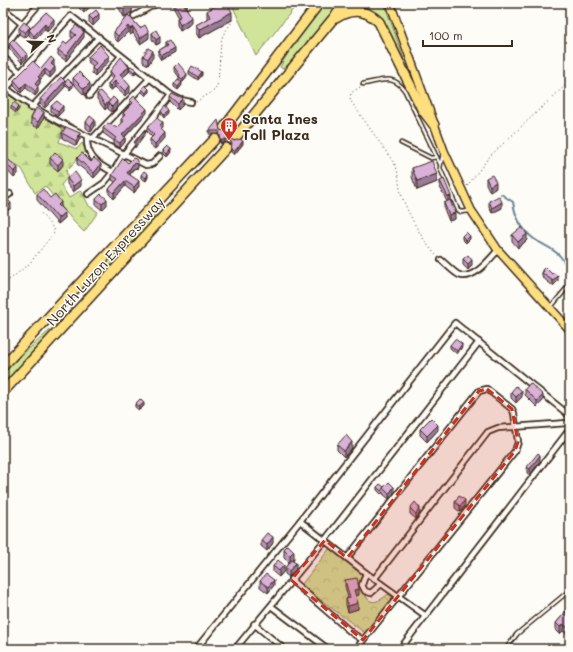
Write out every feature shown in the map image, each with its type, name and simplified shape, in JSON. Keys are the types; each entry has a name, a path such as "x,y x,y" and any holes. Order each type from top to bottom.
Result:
{"highway":[{"path":"307,21 319,3"},
{"path":"224,128 307,21 323,3"},
{"path":"236,138 346,3"},
{"path":"330,23 346,12 355,11 364,12 376,18 384,29 422,109 434,124"},
{"name":"North Luzon Expressway","path":"3,366 215,138"},
{"name":"North Luzon Expressway","path":"3,392 226,148"}],"main road":[{"path":"390,3 444,151 471,210 498,250 570,330"}],"street":[{"path":"3,50 40,3"},
{"path":"134,16 157,3"},
{"path":"3,8 22,24"},
{"path":"160,156 149,166 31,108 5,91 71,16 171,95 181,100 191,102"},
{"path":"31,108 99,37"},
{"path":"89,96 121,56"},
{"path":"3,57 21,73"},
{"path":"113,172 96,162 90,155 88,148 90,138 149,79"},
{"path":"88,194 104,183 124,154 171,95"},
{"path":"3,199 10,194"},
{"path":"442,260 459,275 468,276 480,268 498,250"},
{"path":"196,649 300,521 455,323 570,415 567,423 570,430 400,649"},
{"path":"236,649 254,624 325,540 479,342"},
{"path":"347,558 479,391 487,389 512,409 516,417 518,442 515,451 356,649"},
{"path":"375,578 488,432 498,428 567,423"},
{"path":"300,521 366,573 426,616"},
{"path":"366,573 362,585 365,591 371,593 381,584"},
{"path":"291,580 352,633 363,640"},
{"path":"270,606 328,649"},
{"path":"254,624 284,649"}],"lane":[{"path":"363,84 393,79 399,82 405,91 437,157 441,172 458,210 465,212 471,210"},
{"path":"401,143 431,158 437,157"},
{"path":"440,164 444,151"},
{"path":"550,308 570,284"},
{"path":"506,649 517,634 569,594 570,590"}],"path":[{"path":"191,102 201,100 216,90 218,84 221,42 223,35 232,22 233,18 231,10"},
{"path":"462,193 490,156 570,82"},
{"path":"363,84 351,93 350,100 394,163 398,170 401,193 408,210 428,246 442,260"},
{"path":"3,285 29,264 54,233 53,228 40,212"}],"highlighted area":[{"path":"487,389 512,409 518,442 515,451 363,640 291,580 325,540 347,558 479,391"}],"green space":[{"path":"231,3 298,3 256,56"},
{"path":"325,3 341,3 296,58 283,69 280,67 296,38"},
{"path":"353,3 384,3 404,59 400,60 365,9 351,5"},
{"path":"5,93 63,129 59,142 77,149 82,143 86,151 66,171 68,177 61,185 69,198 81,190 89,206 98,212 84,232 45,186 35,193 22,169 3,157 3,94"},
{"path":"162,204 155,217 137,240 105,271 82,290 80,287 142,218"},
{"path":"70,312 3,387 3,372"},
{"path":"330,548 365,576 364,583 368,599 371,601 376,601 388,594 399,602 368,633 365,633 301,585"}],"building":[{"path":"80,3 88,3 84,7"},
{"path":"121,3 132,3 124,8"},
{"path":"174,3 187,3 184,5 192,17 180,25 177,19 181,16"},
{"path":"220,3 227,3 232,12 199,30 196,25 210,17 207,11"},
{"path":"96,10 99,14 93,20 89,16"},
{"path":"46,12 54,19 47,27 45,24 34,36 29,30"},
{"path":"128,15 140,28 145,25 149,32 140,38 133,27 130,29 128,26 118,36 114,32"},
{"path":"24,22 30,27 25,33 19,28"},
{"path":"76,25 84,32 66,56 58,50 64,42 66,44 76,35 71,31"},
{"path":"156,30 160,37 156,40 152,33"},
{"path":"13,39 27,54 22,59 9,43"},
{"path":"170,40 175,48 161,56 158,51 168,45 166,42"},
{"path":"100,45 109,56 95,71 92,68 96,63 88,57"},
{"path":"148,48 153,51 148,59 143,56"},
{"path":"51,57 54,60 51,64 55,67 50,73 45,69 38,77 40,78 35,84 38,87 35,91 26,83 21,88 14,80 33,61 41,69"},
{"path":"121,57 129,67 120,74 130,86 125,91 115,81 110,86 108,84 114,76 110,71"},
{"path":"178,63 187,74 183,79 179,77 180,75 174,67"},
{"path":"131,66 136,69 134,72 129,68"},
{"path":"192,66 202,72 198,77 189,71"},
{"path":"79,72 90,83 84,89 73,78"},
{"path":"61,77 65,81 45,103 40,99"},
{"path":"68,79 73,84 70,87 65,82"},
{"path":"178,79 182,82 178,87 174,84"},
{"path":"145,85 149,89 146,93 142,89"},
{"path":"101,91 110,101 105,105 97,94"},
{"path":"172,94 183,99 178,104 170,97"},
{"path":"134,96 147,109 122,135 125,137 120,143 114,140 116,138 103,128 108,123 117,128 124,121 121,119 125,115 123,113 133,103 130,100"},
{"path":"113,97 117,101 112,107 108,103"},
{"path":"57,101 63,106 58,112 51,106"},
{"path":"14,102 19,106 16,110 11,106"},
{"path":"165,106 169,111 164,115 161,111"},
{"path":"36,108 44,112 38,122 31,118"},
{"path":"90,116 95,120 91,126 86,122"},
{"path":"157,118 163,123 159,127 165,133 155,144 150,139 154,135 147,127"},
{"path":"218,120 220,130 224,131 228,129 231,131 229,135 231,139 234,141 240,139 243,141 234,152 231,149 232,144 230,140 225,139 221,141 219,131 209,131"},
{"path":"66,127 80,133 76,141 62,133"},
{"path":"145,129 135,143 134,142"},
{"path":"167,146 171,149 167,154 163,150"},
{"path":"55,152 63,159 58,165 50,158"},
{"path":"82,153 91,162 94,158 101,164 94,173 77,158"},
{"path":"3,155 18,168 14,172 5,162 3,164"},
{"path":"123,158 128,163 133,158 136,159 138,163 133,164 127,173 139,181 134,187 125,181 114,193 109,189 118,179 112,175"},
{"path":"432,161 437,174 417,181 412,168"},
{"path":"144,171 148,174 146,178 141,175"},
{"path":"75,172 81,180 73,186 67,178"},
{"path":"492,175 496,182 490,186 486,178"},
{"path":"444,179 451,196 448,197 440,181"},
{"path":"43,189 50,198 55,194 61,202 58,205 65,212 58,218 37,194"},
{"path":"101,194 107,199 102,204 96,199"},
{"path":"499,196 502,202 492,208 489,201"},
{"path":"3,197 11,203 3,210"},
{"path":"450,200 455,213 449,215 444,203"},
{"path":"522,227 527,234 518,242 512,235"},
{"path":"466,232 470,236 466,240 462,236"},
{"path":"468,255 472,260 468,264 463,259"},
{"path":"545,267 552,274 554,272 558,276 553,281 542,273 544,271 542,270"},
{"path":"455,339 462,344 457,351 450,345"},
{"path":"530,383 543,395 537,401 525,389"},
{"path":"516,386 522,391 516,397 511,392"},
{"path":"140,399 144,403 139,407 135,404"},
{"path":"431,418 438,425 427,436 420,429"},
{"path":"346,435 352,442 344,451 337,445"},
{"path":"538,453 540,455 530,469 527,467"},
{"path":"389,482 394,487 389,494 383,488"},
{"path":"380,484 384,487 381,491 377,487"},
{"path":"459,496 465,500 460,506 455,502"},
{"path":"415,502 420,508 416,514 410,508"},
{"path":"267,533 273,537 267,545 261,540"},
{"path":"288,545 294,551 290,555 284,549"},
{"path":"278,560 284,565 279,571 273,566"},
{"path":"291,560 296,563 289,571 285,568"},
{"path":"266,574 274,580 268,587 260,581"},
{"path":"357,578 359,589 354,590 358,603 348,606 346,599 350,598 345,580"},
{"path":"570,607 570,626 568,628 563,624 560,627 556,623"}],"waterway":[{"path":"501,194 513,202 517,217 526,231 534,239 557,253 570,272"}],"place":[{"name":"Santa Ines Toll Plaza","path":"229,141"}]}
